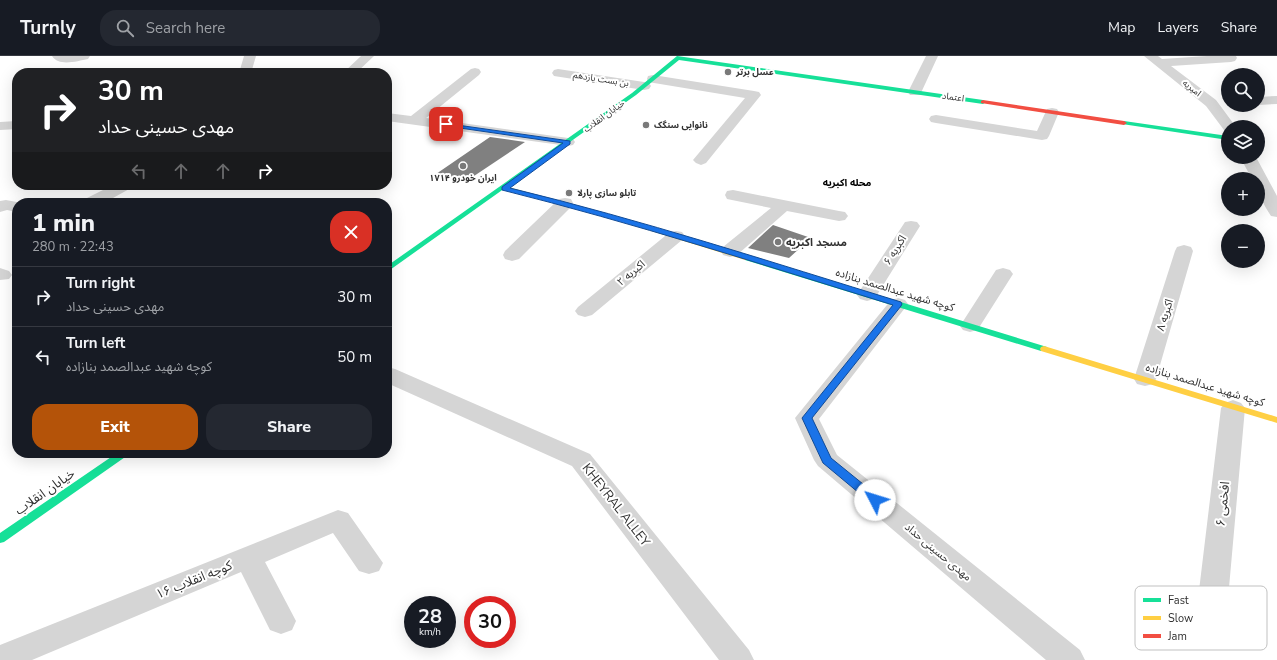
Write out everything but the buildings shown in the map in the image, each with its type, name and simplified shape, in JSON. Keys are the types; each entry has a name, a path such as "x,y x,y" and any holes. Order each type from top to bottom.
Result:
{"street":[{"path":"58,56 61,59 84,56"},
{"path":"246,68 250,56"},
{"path":"355,68 368,56"},
{"path":"915,92 932,56"},
{"name":"اعتماد","path":"679,57 1221,137"},
{"name":"خیابان انقلاب","path":"392,266 568,142 649,82 679,57"},
{"path":"1155,60 1231,58"},
{"name":"امیریه","path":"1155,60 1211,103 1224,120"},
{"path":"415,120 475,72"},
{"name":"بن بست یازدهم","path":"558,73 649,82 754,95 701,160"},
{"path":"1265,101 1277,100"},
{"path":"1211,103 1221,102"},
{"path":"936,119 1042,136 1052,112"},
{"path":"392,118 568,142"},
{"path":"0,126 12,125"},
{"path":"1252,164 1277,212"},
{"name":"کوچه شهید عبدالصمد بنازاده","path":"504,188 565,203 730,252 1145,379 1233,408 1277,420"},
{"path":"100,198 116,190"},
{"path":"733,195 839,216"},
{"path":"512,255 565,203"},
{"path":"0,207 6,205 12,207"},
{"path":"730,252 784,205"},
{"name":"اکبریه ۶","path":"867,295 911,226"},
{"name":"اکبریه ۲","path":"585,311 676,236"},
{"name":"اکبریه ۸","path":"1145,379 1184,251"},
{"path":"970,326 1003,274"},
{"name":"مهدی حسینی حداد","path":"898,304 807,418 826,460 1069,660"},
{"name":"KHEYRAL ALLEY","path":"392,376 581,460 738,660"},
{"name":"افخمی ۶","path":"1214,586 1233,408"},
{"name":"خیابان انقلاب","path":"0,539 117,458"},
{"name":"کوچه انقلاب ۱۶","path":"0,659 338,520 369,564"},
{"path":"248,558 281,621"}],"traffic: fast":[{"path":"392,266 634,94 680,56"},
{"path":"678,58 983,102"},
{"path":"1124,123 1221,137"},
{"path":"748,258 1044,349"},
{"path":"0,539 117,458"}],"traffic: slow":[{"path":"504,188 595,212 748,258"},
{"path":"1044,349 1277,420"}],"traffic: jam":[{"path":"983,102 1124,123"}],"place":[{"name":"عسل برتر","path":"728,72"},
{"name":"نانوایی سنگک","path":"646,125"},
{"name":"ایران خودرو ۱۷۱۴","path":"463,166"},
{"name":"تابلو سازی پارلا","path":"569,193"},
{"name":"مسجد اکبریه","path":"778,242"}],"district":[{"name":"محله اکبریه","path":"847,183"}],"route":[{"path":"446,124 568,142 504,188 565,203 898,304 807,418 826,460 875,500"}]}
